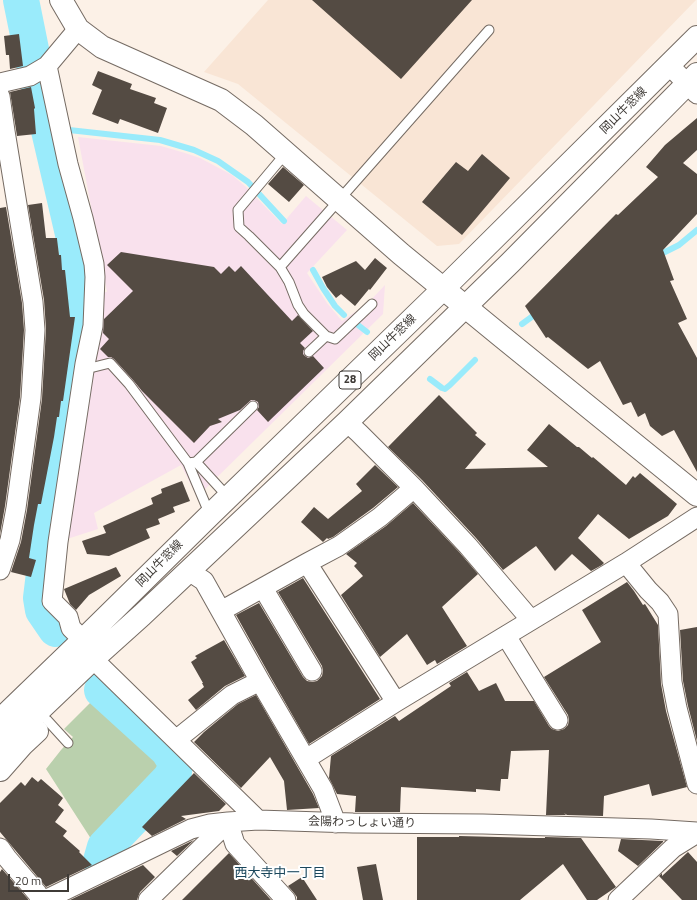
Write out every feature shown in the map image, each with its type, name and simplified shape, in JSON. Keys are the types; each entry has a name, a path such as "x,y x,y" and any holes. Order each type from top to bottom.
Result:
{"main road":[{"path":"61,0 78,29 102,47 221,100 254,125 401,254 697,495"},
{"name":"岡山牛窓線","path":"0,745 28,720 93,655 219,506 444,289 697,38"},
{"name":"岡山牛窓線","path":"0,720 93,655 142,615 347,422 694,84"},
{"path":"0,770 22,745 48,720 93,655"}],"street":[{"path":"0,83 40,70 78,29"},
{"path":"670,65 694,84"},
{"path":"40,70 83,218 94,264 95,277 93,326 85,364 58,542 52,601 68,617 71,628 93,655 176,740 258,820"},
{"path":"0,96 2,131 33,302 35,330 31,398 16,508 10,540 0,570"},
{"path":"347,422 414,488 468,546 531,620"},
{"path":"221,611 339,546 380,517 414,488"},
{"path":"219,506 237,526"},
{"path":"306,759 396,702 626,563 697,517"},
{"path":"307,563 396,702"},
{"path":"626,563 660,602 668,614 672,682 677,708 692,750 697,784"},
{"path":"189,571 204,581 323,789 336,823"},
{"path":"263,588 312,671"},
{"path":"506,636 558,720"},
{"path":"176,740 232,695 260,681"},
{"name":"会陽わっしょい通り","path":"45,900 191,829 210,824 228,822 258,820 336,823 483,824 651,829 697,833"},
{"path":"148,900 228,822 234,844 286,900"},
{"path":"618,900 673,848 697,833"},
{"path":"0,848 41,900"}],"lane":[{"path":"280,266 490,30"},
{"path":"286,153 238,210 239,228 280,266 289,282 298,305 304,314 326,336 335,339 372,304"},
{"path":"309,352 326,336"},
{"path":"85,364 94,367 110,363 192,462 219,506"},
{"path":"192,462 253,406"},
{"path":"192,462 219,506"},
{"path":"48,720 68,743"}],"shaded area":[{"path":"268,0 696,0 459,244 437,246 238,84 204,72"},
{"path":"78,137 161,146 200,158 232,175 246,187 282,224 306,196 347,230 307,273 327,303 342,321 368,303 385,285 383,314 197,497 181,465 94,513 98,529 67,539 101,292 107,292"}],"green space":[{"path":"97,696 166,760 95,845 46,769 73,737 64,729"}],"building":[{"path":"312,0 472,0 401,79"},
{"path":"19,34 23,66 10,69 9,55 6,55 4,36"},
{"path":"98,71 132,84 130,89 156,98 154,103 167,108 158,133 120,119 118,124 92,114 102,90 92,85"},
{"path":"31,87 35,108 36,134 17,136 10,92"},
{"path":"697,118 697,150 683,163 697,174 697,214 663,250 674,280 670,281 687,319 678,323 697,358 697,472 674,430 662,436 650,426 645,413 638,417 631,402 623,405 600,361 588,369 548,337 546,338 525,306 616,214 618,215 658,177 646,167 665,145"},
{"path":"482,154 510,178 462,235 422,202 456,162 468,171"},
{"path":"283,167 304,185 289,202 268,184"},
{"path":"42,203 46,238 57,238 59,255 61,255 62,270 65,270 70,317 75,317 63,401 61,401 59,417 57,417 41,504 38,504 34,525 29,558 36,560 31,577 11,572 21,542 27,510 42,399 46,329 44,300 28,205"},
{"path":"6,207 22,303 24,330 20,397 0,534 0,208"},
{"path":"121,252 214,267 221,274 229,266 235,272 241,266 292,321 298,315 313,331 300,343 305,348 303,354 308,358 313,356 324,368 268,422 257,410 259,407 258,402 251,400 240,410 218,419 222,422 210,426 194,443 142,391 114,359 108,357 100,349 109,339 103,333 104,319 133,291 107,265"},
{"path":"375,258 387,268 355,306 341,294 336,298 327,287 322,277 356,261 365,270"},
{"path":"439,395 477,433 475,435 486,444 465,469 548,467 527,450 549,424 577,447 592,458 593,457 626,485 633,476 635,478 640,473 677,504 668,516 629,539 598,514 578,538 604,563 591,571 572,554 555,571 536,546 503,570 476,538 422,480 388,447"},
{"path":"375,465 398,487 373,508 333,537 327,538 323,542 301,522 314,507 328,519 362,491 356,484"},
{"path":"182,481 190,501 173,507 175,512 158,519 160,524 146,529 150,538 109,556 87,554 82,541 106,533 103,526 153,504 151,498 162,493 161,489"},
{"path":"413,503 478,574 442,607 467,646 437,664 435,660 427,665 407,634 380,657 341,595 363,576 354,566 357,563 346,554 386,526"},
{"path":"116,567 121,576 89,595 76,610 70,604 64,589"},
{"path":"303,578 380,699 309,744 236,615 259,603 303,677 307,681 317,681 322,676 322,666 278,592"},
{"path":"627,582 643,605 645,604 658,625 661,684 666,711 687,787 652,796 649,784 604,796 603,816 567,815 564,813 566,815 546,815 549,750 511,751 508,779 501,779 500,791 476,789 476,792 401,787 400,812 355,812 356,796 337,794 329,778 331,756 395,716 399,721 451,686 449,683 467,672 479,691 496,683 505,701 534,701 552,729 558,731 564,729 568,725 568,715 544,677 601,642 582,610"},
{"path":"697,627 697,741 683,681 680,630"},
{"path":"224,640 245,676 225,686 196,710 188,700 204,687 191,662 197,658 195,656"},
{"path":"256,695 313,794 319,808 287,810 284,781 270,757 241,788 194,742 238,704"},
{"path":"194,773 226,804 219,811 181,816 186,819 152,836 142,827"},
{"path":"32,777 38,782 41,779 63,798 58,805 64,810 55,822 67,831 63,836 80,851 79,852 92,865 46,887 0,832 0,803 21,782 25,786"},
{"path":"459,836 581,838 616,887 597,900 587,900 563,864 520,900 417,900 417,837"},
{"path":"621,839 663,842 638,866 618,851"},
{"path":"194,840 177,856 171,851"},
{"path":"688,852 697,862 697,900 682,900 659,876 662,873 662,876"},
{"path":"229,853 271,900 182,900"},
{"path":"376,864 383,900 363,900 357,867"},
{"path":"143,865 155,877 140,892 137,900 70,900"},
{"path":"2,869 28,900 0,900 0,872"},
{"path":"302,877 317,900 297,900 297,897 288,886"}],"waterway":[{"path":"21,0 37,79 76,247 82,326 59,451 41,598 43,610 56,629"},
{"path":"69,130 160,140 194,150 218,161 248,182 284,221"},
{"path":"657,256 679,245 697,230"},
{"path":"313,270 335,306 344,315"},
{"path":"522,324 537,313"},
{"path":"358,325 367,332"},
{"path":"430,379 445,389 475,360"},
{"path":"101,861 105,847 170,779 174,772 175,764 168,750 102,690"}],"district":[{"name":"西大寺中一丁目","path":"280,874"}]}
